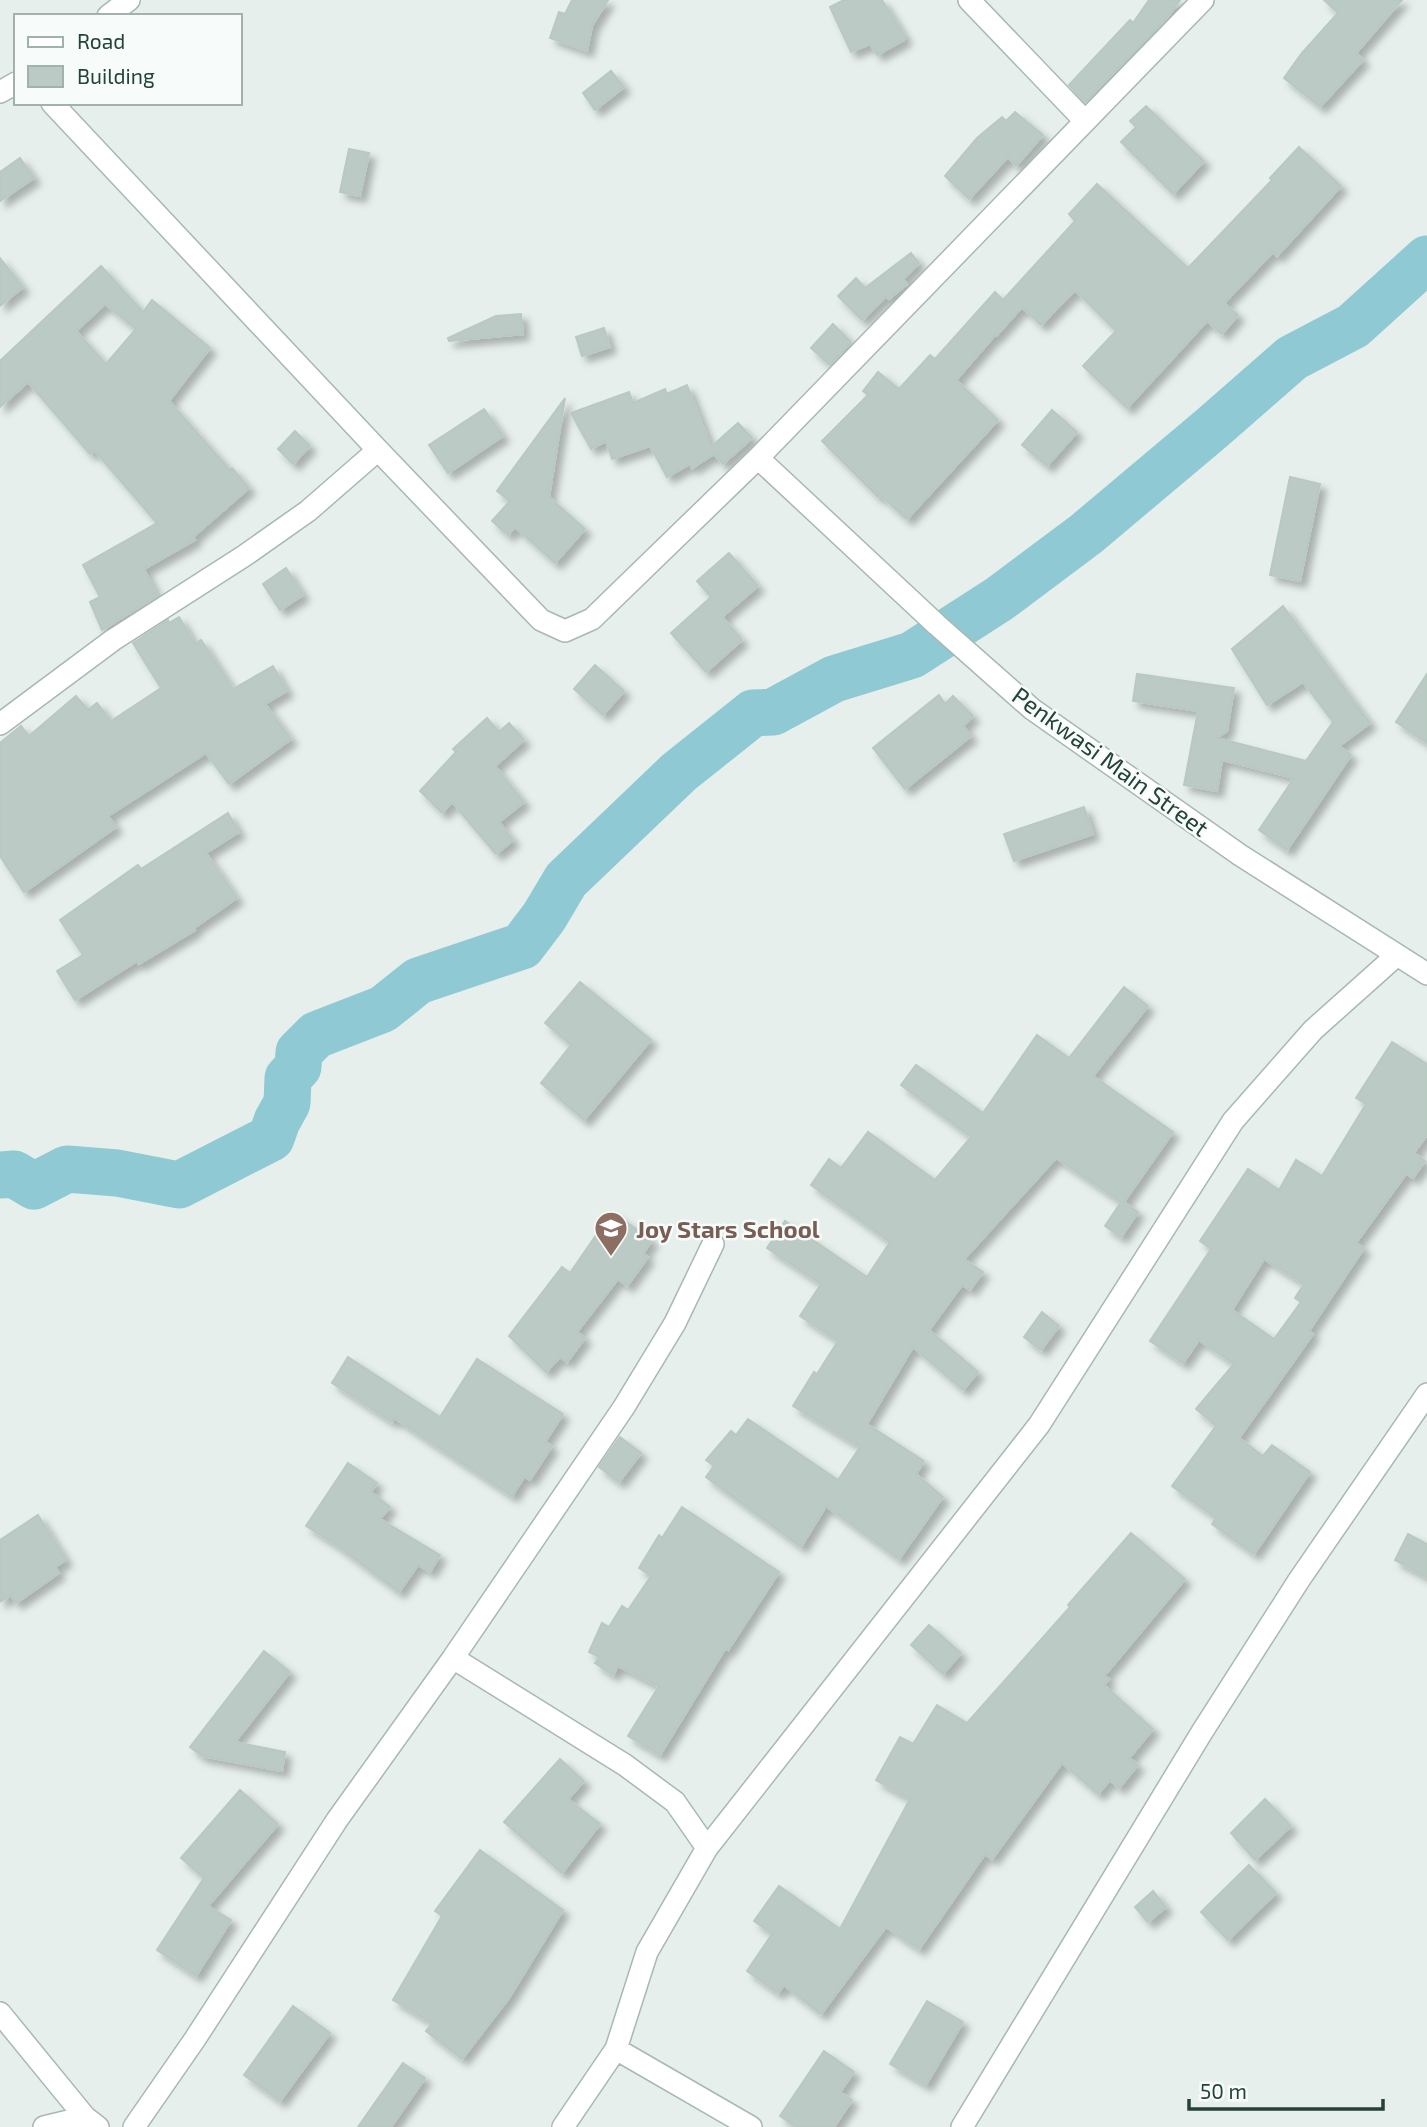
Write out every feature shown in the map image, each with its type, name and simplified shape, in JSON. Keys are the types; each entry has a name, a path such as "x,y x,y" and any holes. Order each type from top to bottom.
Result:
{"street":[{"path":"111,14 129,0"},
{"path":"54,105 541,620 565,631 592,619 758,458 1203,0"},
{"path":"983,5 1086,121"},
{"path":"0,724 113,640 308,510 378,450"},
{"name":"Penkwasi Main Street","path":"758,458 937,625 1032,709 1240,855 1427,974"},
{"path":"563,2127 616,2049 647,1952 708,1848 1039,1425 1233,1121 1313,1030 1397,955"},
{"path":"134,2127 195,2039 337,1820 453,1658 624,1407 675,1323 713,1244"},
{"path":"962,2127 1209,1720 1298,1580 1427,1394"},
{"path":"453,1658 625,1765 675,1802 708,1848"},
{"path":"0,2012 92,2122"},
{"path":"616,2049 751,2127"},
{"path":"44,2127 92,2122"}],"building":[{"path":"572,0 608,0 592,26 587,51 550,38 559,12 565,14"},
{"path":"844,0 882,0 905,37 904,40 877,55 870,44 851,52 830,7"},
{"path":"1149,0 1180,0 1167,18 1085,102 1069,85 1130,20 1133,23"},
{"path":"1324,0 1402,0 1356,53 1363,60 1320,107 1284,78 1302,53 1338,13"},
{"path":"611,71 624,87 595,110 583,93"},
{"path":"1146,106 1204,161 1173,194 1121,142 1136,127 1130,121"},
{"path":"1015,112 1043,135 1016,166 1008,157 969,199 945,176 977,138 1002,117 1006,121"},
{"path":"1299,147 1341,186 1277,256 1273,252 1224,303 1238,315 1222,334 1207,321 1127,408 1083,366 1116,331 1075,290 1041,325 1022,307 956,380 998,420 907,519 880,495 878,497 822,441 868,395 863,391 878,372 899,389 930,355 935,359 995,292 1003,300 1075,221 1069,214 1097,184 1188,268 1272,180 1270,178"},
{"path":"349,149 369,153 360,196 340,192"},
{"path":"20,158 34,178 0,201 0,172"},
{"path":"911,253 919,263 903,279 907,284 889,299 886,296 862,320 838,296 856,278 865,288"},
{"path":"0,258 23,287 0,306"},
{"path":"101,266 143,312 152,300 210,348 169,401 249,488 193,537 195,540 144,569 157,596 102,630 90,602 100,597 83,565 157,523 94,450 90,454 28,382 0,407 0,361","holes":["105,304 136,329 106,364 76,331"]},
{"path":"521,314 523,334 449,341 448,338 496,316"},
{"path":"833,324 851,342 830,365 811,348"},
{"path":"604,328 610,347 582,356 576,337"},
{"path":"687,385 711,447 738,423 752,438 723,464 714,454 692,468 690,464 667,477 650,446 612,459 606,441 591,449 571,413 629,392 633,403 665,389 667,394"},
{"path":"565,398 549,497 585,529 555,563 515,527 508,535 492,521 510,501 497,491"},
{"path":"484,409 503,436 448,473 429,445"},
{"path":"1052,410 1077,432 1047,466 1022,445"},
{"path":"295,431 310,446 293,464 278,449"},
{"path":"1290,477 1320,484 1300,581 1270,575"},
{"path":"729,553 758,586 722,617 742,640 706,672 671,633 711,597 697,581"},
{"path":"286,568 303,595 280,610 263,584"},
{"path":"1283,606 1370,723 1339,746 1351,755 1287,850 1259,830 1294,778 1222,760 1217,791 1184,785 1198,711 1133,701 1137,674 1234,688 1227,731 1217,738 1306,761 1333,722 1303,682 1267,705 1232,649"},
{"path":"179,617 195,644 201,640 233,689 273,666 287,691 265,704 291,739 229,784 206,753 108,816 116,827 24,892 0,856 0,743 21,726 29,736 76,696 88,710 97,703 111,721 161,688 133,643 168,620 169,623"},
{"path":"595,665 624,691 603,715 574,689"},
{"path":"1427,674 1427,743 1396,722"},
{"path":"939,695 945,704 953,696 973,716 963,726 971,736 905,789 873,748"},
{"path":"487,718 499,732 509,723 524,740 495,766 524,802 499,822 513,840 496,854 452,802 442,813 420,791 456,752 453,749"},
{"path":"1084,807 1093,834 1014,861 1004,834"},
{"path":"228,813 239,832 206,853 237,898 194,928 195,930 139,964 137,961 75,1000 57,971 83,955 60,920 138,865 141,869"},
{"path":"580,982 651,1040 584,1120 541,1083 571,1045 545,1023"},
{"path":"1124,987 1148,1006 1093,1076 1173,1132 1124,1202 1138,1212 1121,1237 1105,1226 1121,1202 1056,1158 964,1259 983,1272 970,1290 962,1285 929,1330 978,1372 963,1390 913,1347 867,1424 924,1461 916,1474 943,1497 899,1559 826,1506 801,1547 706,1477 714,1466 706,1460 731,1431 736,1435 748,1419 838,1480 860,1447 793,1406 838,1341 800,1316 821,1284 767,1248 785,1221 867,1277 890,1242 811,1185 829,1159 841,1168 868,1132 935,1180 971,1137 901,1085 916,1065 983,1113 1037,1035 1069,1058"},
{"path":"1392,1042 1427,1064 1427,1135 1414,1153 1425,1161 1413,1178 1406,1174 1356,1243 1364,1248 1309,1331 1313,1334 1239,1438 1263,1456 1272,1445 1310,1472 1254,1554 1212,1524 1216,1518 1172,1486 1216,1426 1196,1409 1234,1364 1199,1340 1183,1363 1150,1341 1211,1249 1200,1241 1248,1169 1279,1190 1296,1160 1322,1176 1366,1104 1356,1098","holes":["1264,1259 1304,1284 1295,1298 1301,1302 1274,1339 1232,1310"]},
{"path":"612,1212 652,1240 643,1254 648,1257 627,1286 618,1279 577,1332 585,1338 567,1362 560,1357 546,1372 509,1336 562,1267 570,1273"},
{"path":"1042,1312 1059,1326 1041,1350 1024,1337"},
{"path":"348,1357 440,1417 477,1359 563,1414 545,1442 552,1446 530,1480 524,1477 512,1496 394,1418 392,1422 332,1383"},
{"path":"620,1437 641,1453 619,1482 599,1467"},
{"path":"348,1463 377,1483 371,1492 390,1507 380,1519 440,1555 430,1572 418,1565 399,1592 306,1526"},
{"path":"682,1507 779,1572 728,1650 725,1649 660,1755 628,1736 659,1686 618,1666 613,1675 595,1663 600,1657 589,1652 602,1623 609,1627 622,1606 628,1610 651,1576 639,1568 659,1535 662,1538"},
{"path":"38,1515 66,1560 55,1567 59,1573 16,1603 11,1595 0,1602 0,1540"},
{"path":"1131,1533 1185,1579 1104,1676 1109,1679 1104,1685 1153,1729 1129,1758 1138,1765 1119,1788 1110,1780 1098,1794 1062,1763 992,1859 985,1854 919,1949 886,1927 821,2014 784,1985 778,1993 747,1971 772,1934 754,1921 779,1886 840,1929 910,1799 876,1780 900,1737 913,1744 937,1705 967,1723 1070,1607 1068,1605"},
{"path":"1408,1534 1427,1544 1427,1577 1395,1560"},
{"path":"929,1625 961,1653 943,1674 911,1645"},
{"path":"264,1651 290,1672 235,1742 285,1752 282,1771 202,1756 190,1747"},
{"path":"560,1759 584,1781 568,1799 600,1824 562,1873 504,1822"},
{"path":"240,1790 278,1824 208,1906 231,1920 196,1976 157,1950 204,1878 181,1858"},
{"path":"1265,1799 1291,1826 1255,1860 1231,1833"},
{"path":"480,1850 563,1910 509,1998 462,2059 426,2031 432,2023 393,2000 442,1916 435,1911"},
{"path":"1249,1865 1276,1893 1228,1940 1201,1912"},
{"path":"1153,1891 1166,1907 1148,1922 1135,1907"},
{"path":"927,2001 963,2022 926,2085 890,2064"},
{"path":"293,2006 330,2033 280,2101 244,2075"},
{"path":"824,2051 854,2072 840,2092 852,2100 834,2127 796,2127 780,2116"},
{"path":"403,2063 425,2078 391,2127 358,2127"}],"waterway":[{"path":"0,1175 14,1174 34,1186 67,1169 117,1173 179,1185 271,1138 287,1103 288,1078 298,1067 299,1052 316,1035 383,1009 418,981 522,946 544,917 566,880 679,772 753,713 773,712 834,679 912,655 999,599 1086,534 1292,358 1353,326 1427,259"}],"place":[{"name":"Joy Stars School","path":"611,1258"}]}
